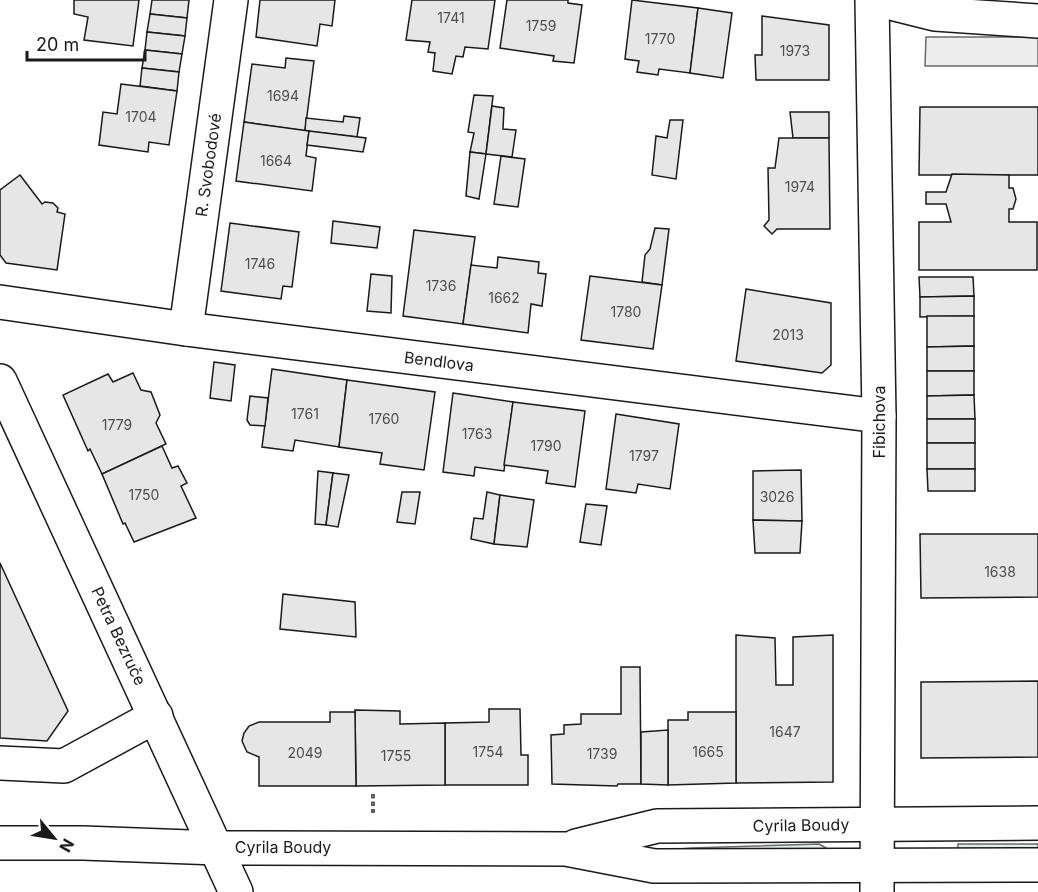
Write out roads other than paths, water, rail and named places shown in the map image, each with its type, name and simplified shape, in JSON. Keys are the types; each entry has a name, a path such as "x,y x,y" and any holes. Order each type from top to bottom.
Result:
{"street":[{"name":"R. Svobodové","path":"186,329 231,0"},
{"name":"Fibichova","path":"872,0 879,416 877,856"},
{"path":"879,0 935,14 1038,21"},
{"name":"Bendlova","path":"0,302 186,329 879,416"},
{"name":"Petra Bezruče","path":"0,381 236,892"},
{"path":"0,763 64,766 156,716"},
{"name":"Cyrila Boudy","path":"877,856 1038,823"},
{"name":"Cyrila Boudy","path":"0,843 82,843 217,848 566,849 657,826 877,856 1038,865"}]}
